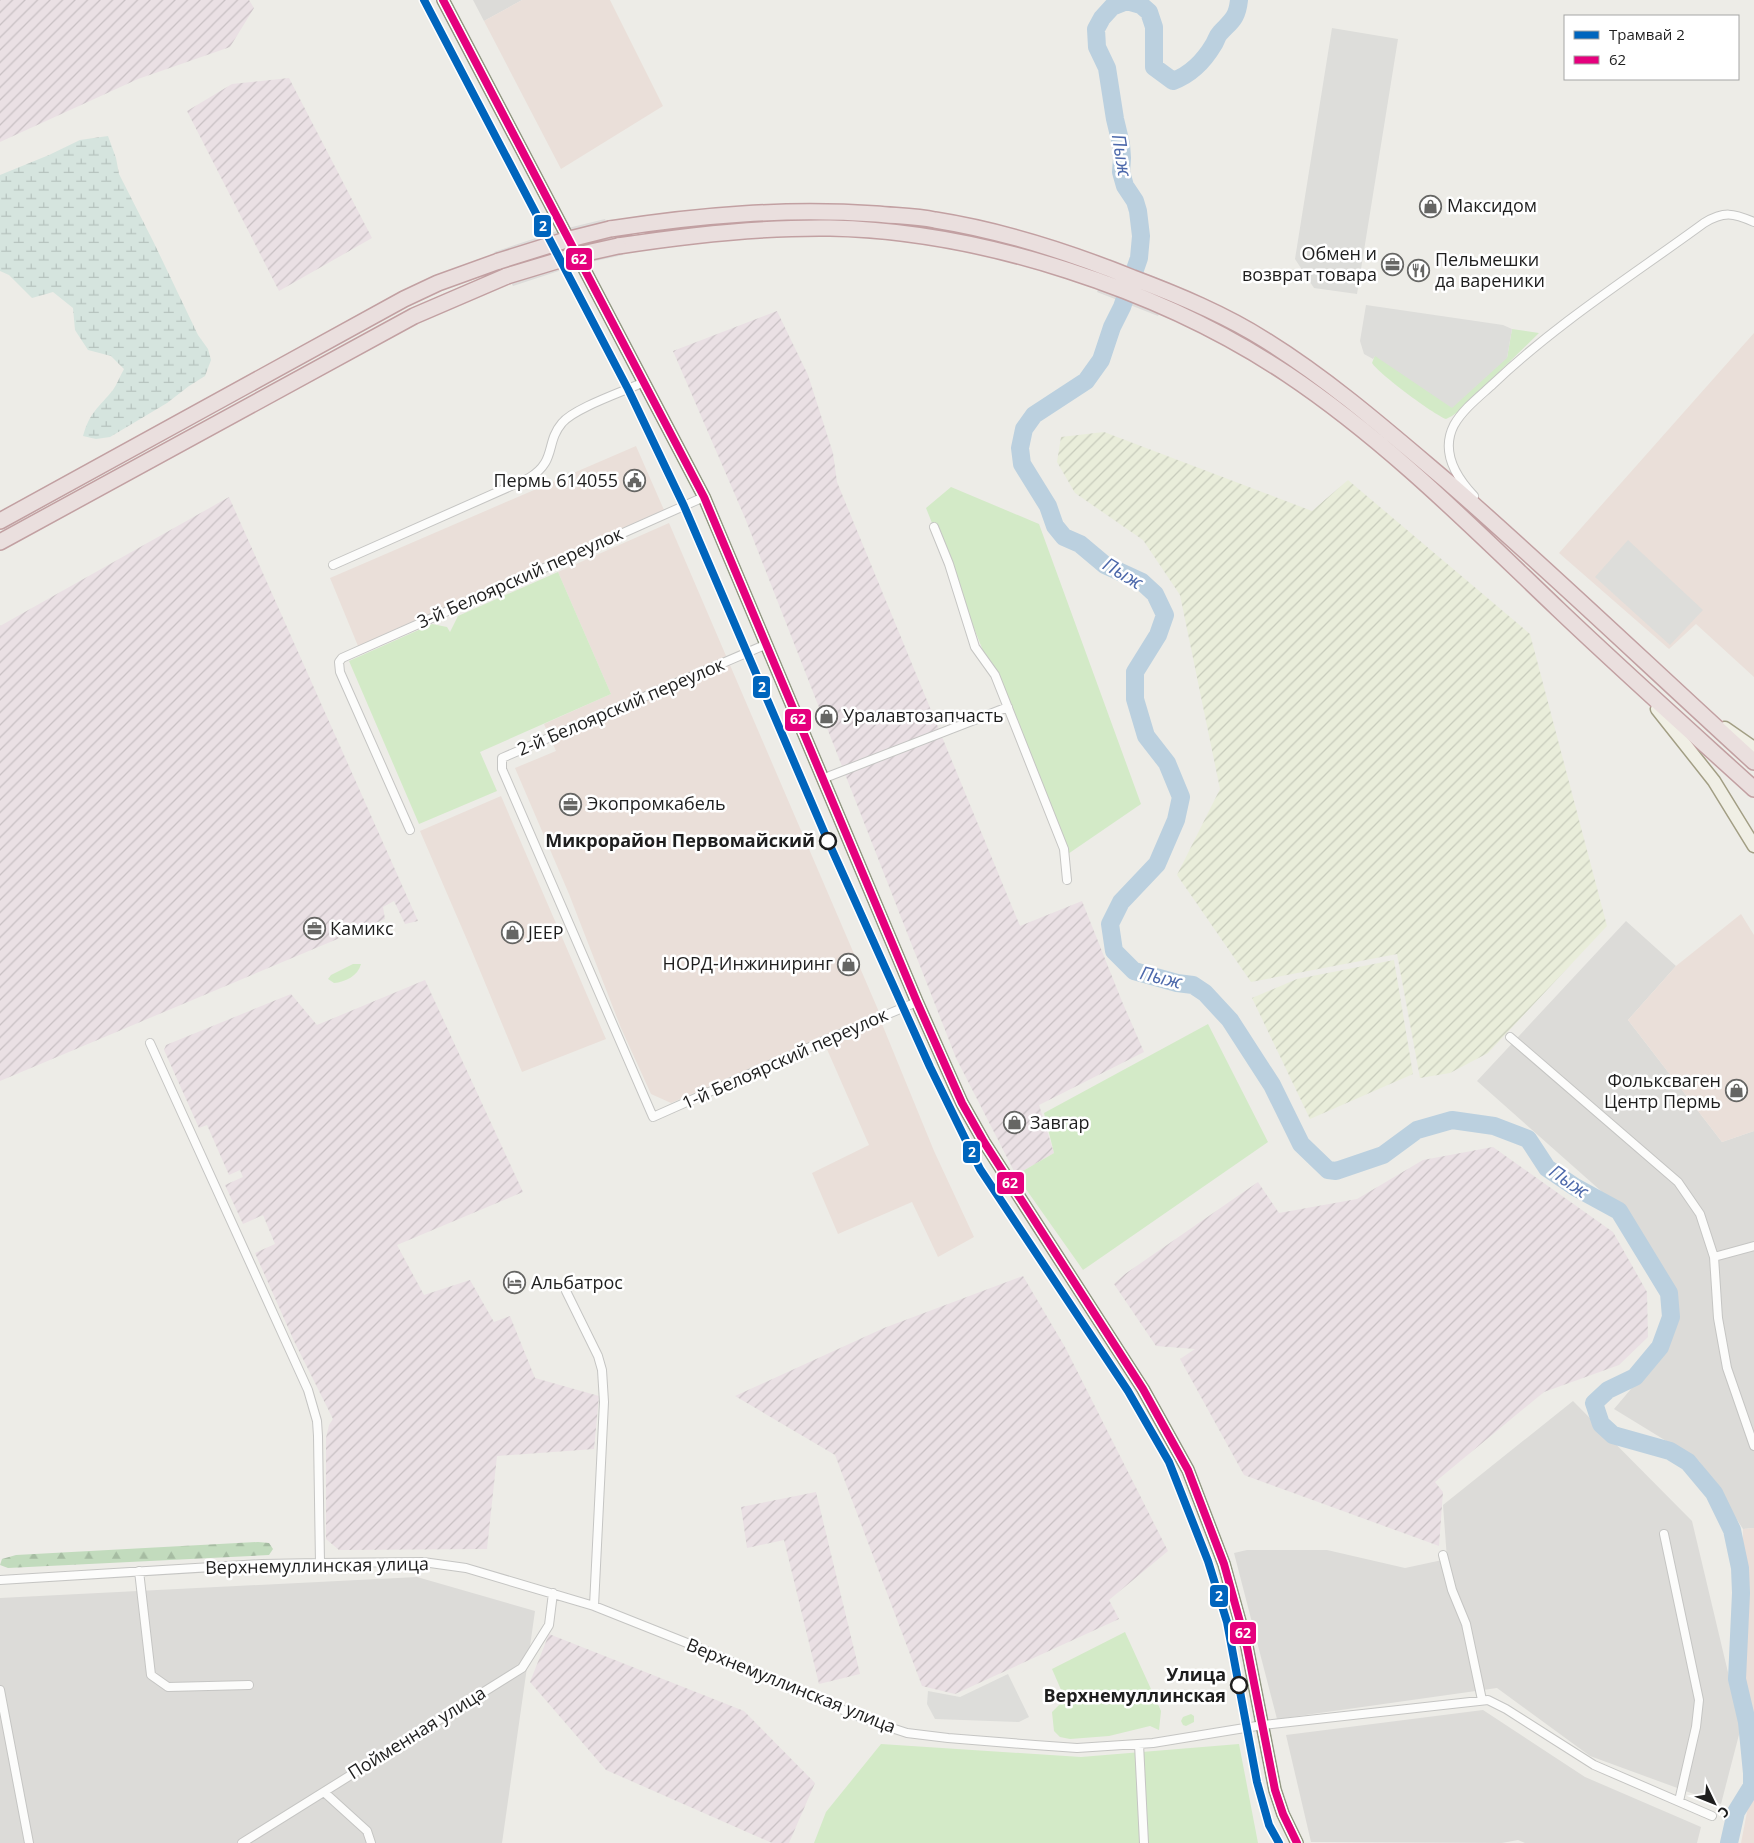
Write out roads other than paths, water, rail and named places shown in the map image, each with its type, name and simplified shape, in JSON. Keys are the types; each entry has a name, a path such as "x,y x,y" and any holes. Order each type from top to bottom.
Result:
{"highway":[{"path":"0,521 404,299 438,283 499,261 566,240 610,229 664,221 754,212 836,211 933,219 1052,247 1168,291 1220,315 1262,338 1297,361 1392,435 1518,544 1754,762"},
{"path":"0,542 414,316 507,276 573,256 618,246 690,234 830,228 886,231 981,247 1063,269 1101,282 1212,330 1288,374 1382,447 1444,502 1604,653 1754,789"}],"main road":[{"path":"1604,653 1665,717 1714,781 1754,846"},
{"path":"1664,680 1729,731 1754,748"}],"street":[{"path":"443,0 704,497 822,779 962,1103 984,1142 1143,1389 1188,1470 1224,1564 1247,1647 1264,1725 1275,1790 1283,1814 1297,1843"},
{"path":"1518,544 1461,483 1452,467 1449,442 1454,425 1469,406 1522,356 1704,223 1724,214 1734,214 1754,222"},
{"path":"333,565 529,478 539,472 544,466 556,432 568,416 644,382"},
{"name":"3-й Белоярский переулок","path":"410,830 340,672 339,662 346,656 704,497"},
{"path":"934,528 949,564 975,647 995,675 1064,849 1067,880"},
{"name":"2-й Белоярский переулок","path":"653,1117 502,769 502,758 767,644"},
{"path":"822,779 1008,708"},
{"name":"1-й Белоярский переулок","path":"653,1117 828,1039 917,1002"},
{"path":"1510,1037 1678,1182 1700,1214 1714,1257 1718,1318 1727,1368 1754,1446"},
{"path":"150,1043 308,1390 318,1436 320,1563"},
{"path":"1714,1257 1754,1246"},
{"path":"566,1291 598,1356 602,1370 604,1402 594,1606"},
{"path":"1664,1534 1699,1700 1696,1726 1679,1801"},
{"path":"1443,1555 1452,1590 1466,1624 1482,1700"},
{"name":"Верхнемуллинская улица","path":"0,1580 262,1564 422,1562 466,1568 594,1606 697,1647 864,1720 907,1732 948,1738 1069,1747 1139,1744 1264,1725 1488,1700 1506,1709 1594,1766 1712,1816"},
{"path":"139,1572 151,1675 168,1687 249,1684"},
{"name":"Пойменная улица","path":"242,1843 522,1668 549,1625 553,1593"},
{"path":"0,1690 29,1843"},
{"path":"1139,1744 1144,1843"},
{"path":"324,1792 367,1831 371,1843"}],"waterway":[{"name":"Пыж","path":"1239,0 1235,16 1219,34 1206,56 1192,71 1173,81 1154,67 1154,27 1149,12 1141,5 1127,1 1112,7 1102,18 1096,29 1097,47 1107,68 1121,144 1121,172 1125,186 1135,201 1138,211 1141,236 1139,258 1101,360 1086,381 1034,415 1024,429 1020,448 1022,464 1048,506 1055,526 1064,537 1080,544 1105,565 1142,582 1155,594 1165,615 1158,635 1135,672 1135,699 1146,736 1167,763 1181,797 1176,820 1157,864 1121,902 1110,924 1114,951 1134,971 1177,983 1193,985 1205,993 1230,1020 1272,1085 1301,1144 1328,1170 1336,1171 1383,1155 1417,1130 1452,1120 1494,1126 1528,1139 1547,1168 1575,1187 1619,1211 1669,1293 1671,1317 1660,1347 1635,1377 1608,1390 1594,1403 1601,1424 1613,1435 1670,1451 1688,1462 1714,1493 1732,1530 1740,1568 1741,1593 1737,1679 1747,1722 1752,1786 1736,1812 1729,1843"}],"tram line":[{"name":"2","path":"424,0 628,389 684,506 828,841 930,1067 980,1169 1128,1391 1169,1462 1208,1561 1227,1622 1257,1782 1269,1825 1279,1843"}],"place":[{"name":"Максидом","path":"1431,206"},
{"name":"Обмен и возврат товара","path":"1393,264"},
{"name":"Пельмешки да вареники","path":"1419,270"},
{"name":"Пермь 614055","path":"634,481"},
{"name":"Уралавтозапчасть","path":"827,716"},
{"name":"Экопромкабель","path":"571,804"},
{"name":"Микрорайон Первомайский","path":"828,841"},
{"name":"Камикс","path":"314,929"},
{"name":"JEEP","path":"512,933"},
{"name":"НОРД-Инжиниринг","path":"849,964"},
{"name":"Фольксваген Центр Пермь","path":"1737,1091"},
{"name":"Завгар","path":"1014,1123"},
{"name":"Альбатрос","path":"515,1283"},
{"name":"Улица Верхнемуллинская","path":"1239,1685"}]}
